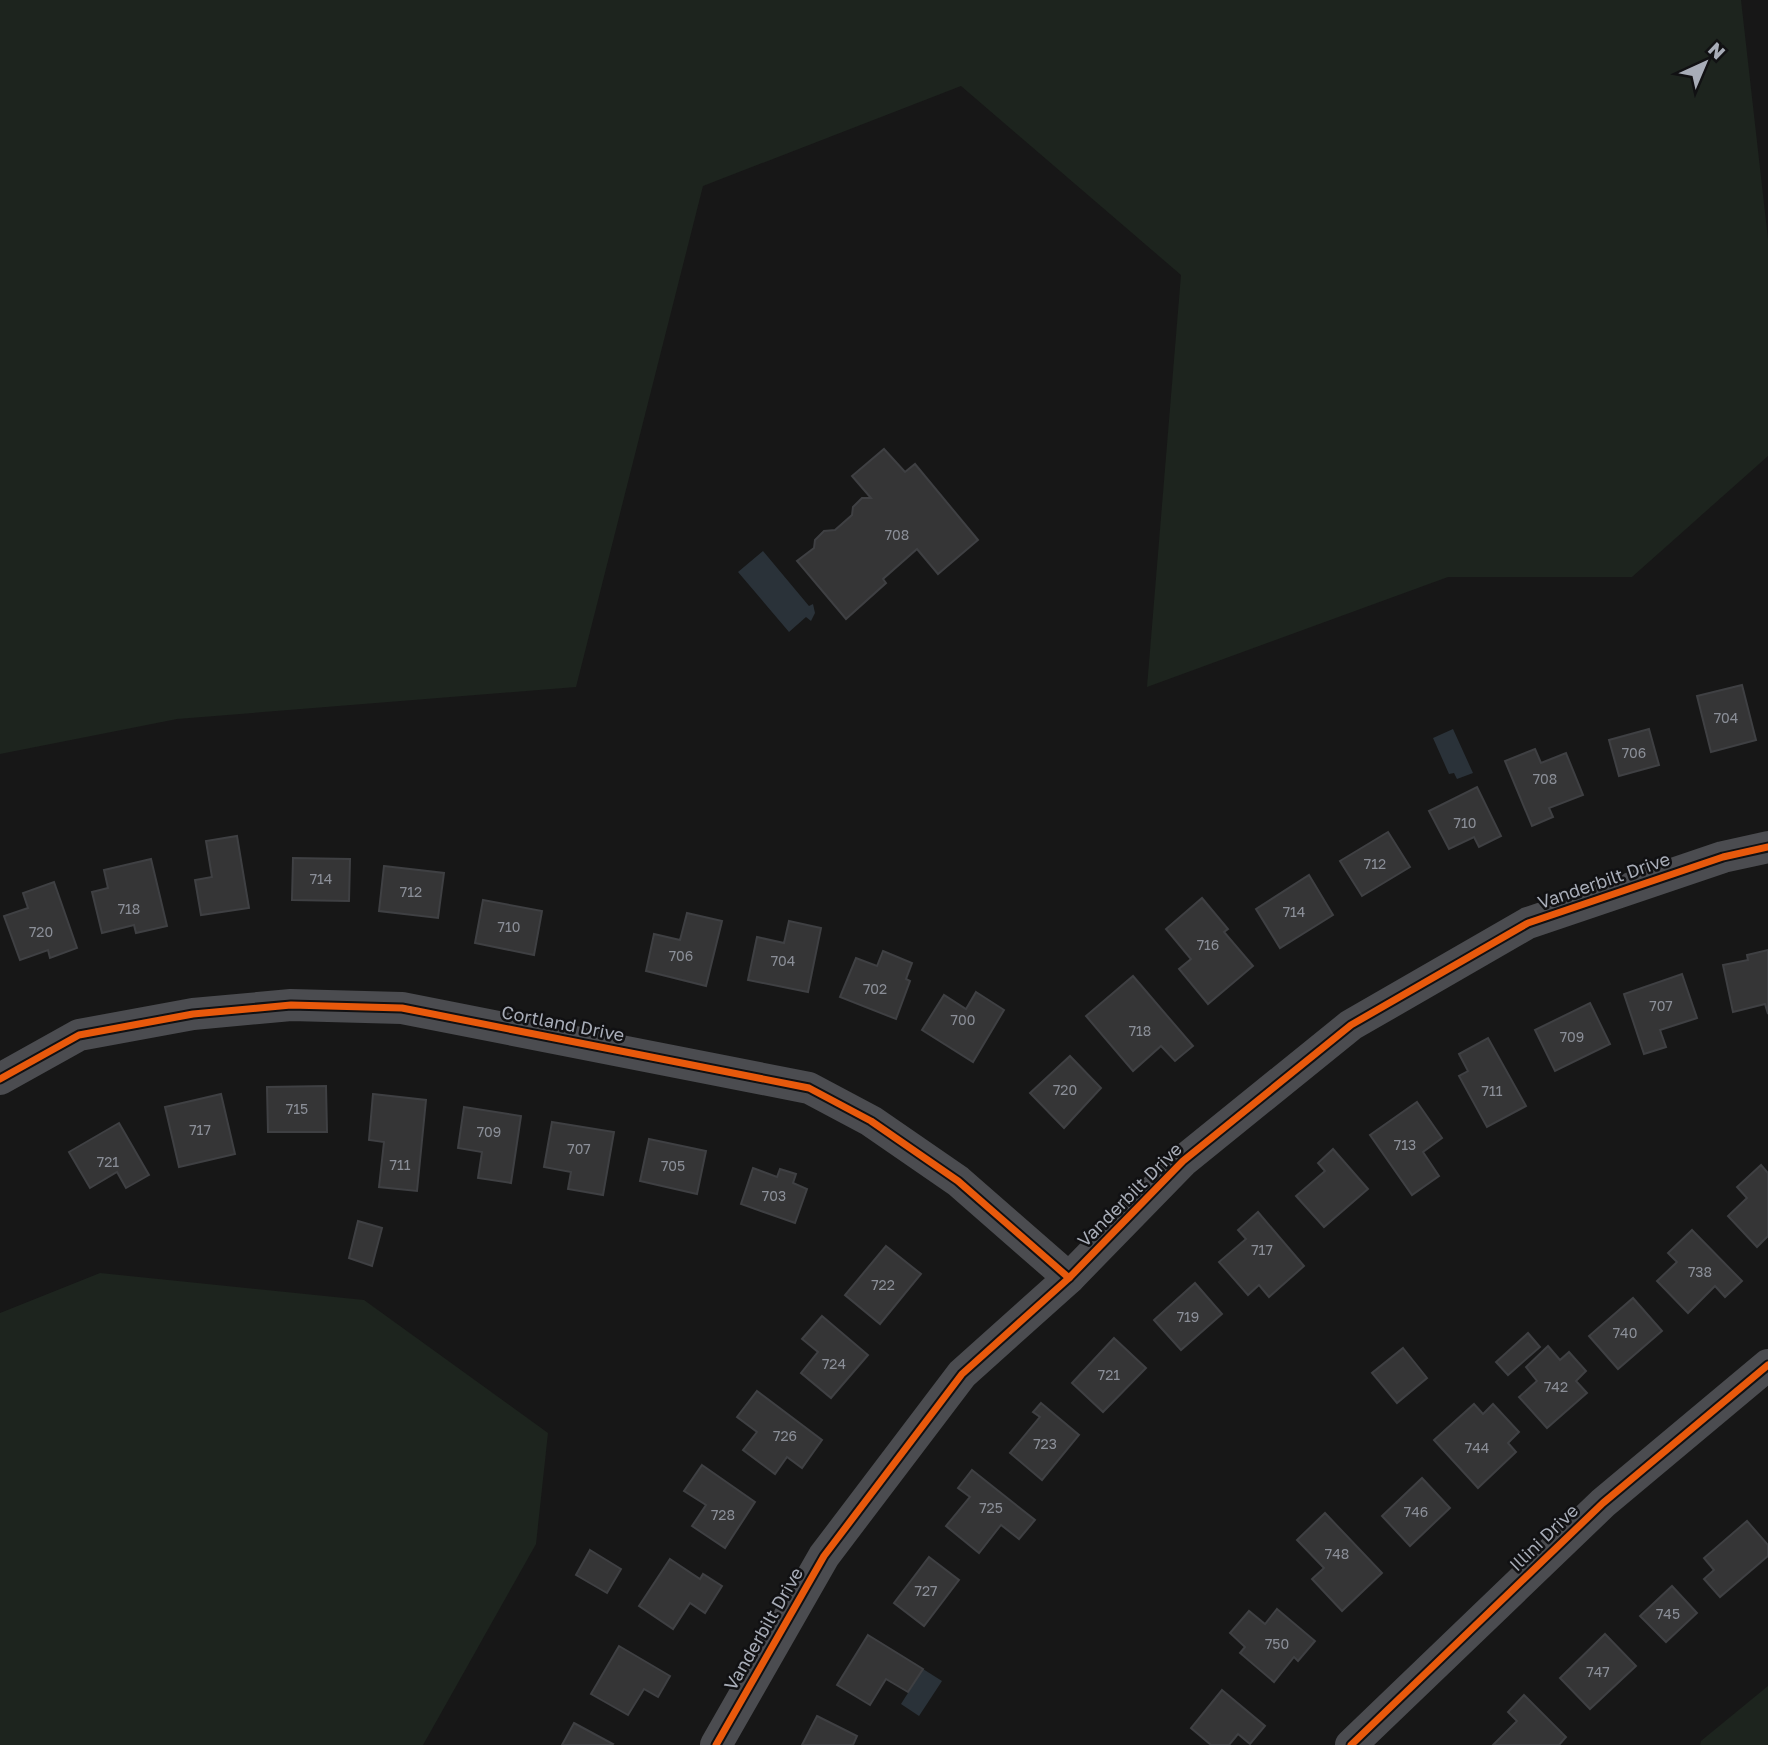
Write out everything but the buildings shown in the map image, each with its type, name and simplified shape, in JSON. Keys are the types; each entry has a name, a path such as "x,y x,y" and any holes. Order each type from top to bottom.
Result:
{"street":[{"name":"Vanderbilt Drive","path":"716,1745 824,1556 953,1384 1069,1278 1183,1161 1351,1025 1528,923 1723,857 1768,846"},
{"name":"Cortland Drive","path":"0,1079 79,1035 193,1014 291,1004 402,1008 809,1088 871,1121 958,1181 1069,1278"},
{"name":"Illini Drive","path":"1351,1745 1603,1503 1768,1365"}],"shaded area":[{"path":"0,0 1741,0 1768,239 1768,456 1632,577 1448,577 1147,687 1181,275 961,86 703,186 576,687 177,719 0,754"},
{"path":"763,551 809,606 813,604 815,613 811,621 806,617 789,632 738,572"},
{"path":"1453,729 1473,773 1457,779 1454,773 1449,774 1433,738"},
{"path":"100,1273 364,1300 548,1433 536,1544 423,1745 0,1745 0,1313"},
{"path":"923,1669 942,1681 919,1716 901,1704"},
{"path":"1768,1686 1768,1745 1700,1745 1701,1741"}],"cycle path":[{"path":"716,1745 824,1556 962,1374 1069,1278 1183,1161 1351,1025 1528,923 1723,857 1768,847"},
{"path":"0,1079 79,1035 193,1014 291,1005 402,1008 809,1088 871,1121 958,1181 1069,1278"},
{"path":"1351,1745 1603,1503 1768,1365"}]}
